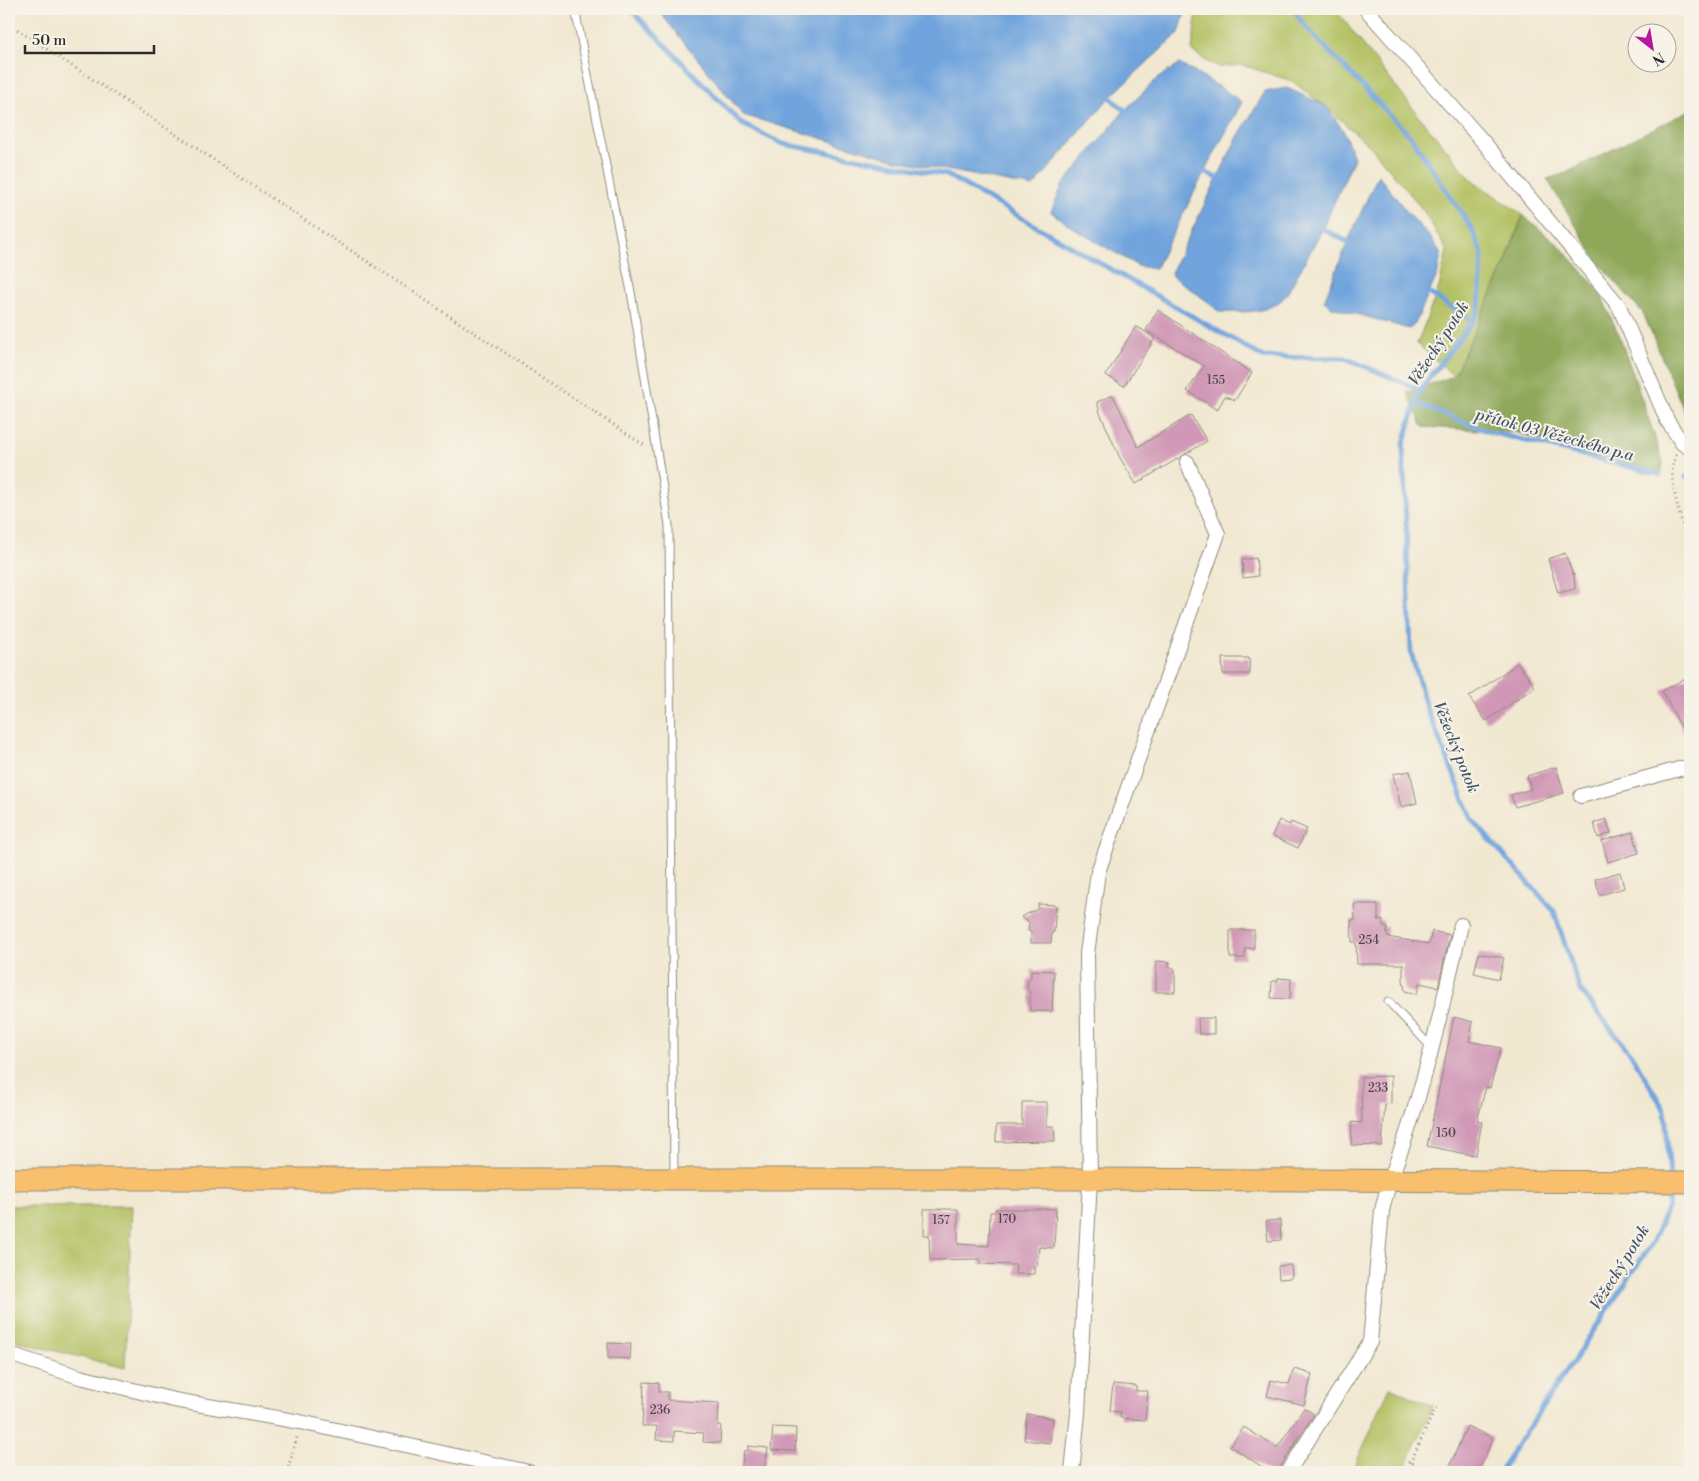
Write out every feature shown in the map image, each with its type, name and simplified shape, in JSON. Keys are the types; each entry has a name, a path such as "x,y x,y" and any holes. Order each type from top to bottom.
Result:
{"main road":[{"path":"9,1179 1090,1179 1689,1182"}],"street":[{"path":"1366,9 1486,145 1618,306 1667,420 1686,446"},
{"path":"1072,1472 1078,1413 1090,1179 1087,954 1098,872 1218,534 1187,462"},
{"path":"1581,796 1690,766"},
{"path":"1288,1472 1370,1342 1385,1190 1412,1118 1432,1049 1461,925"},
{"path":"9,1354 57,1370 174,1400 300,1422 529,1472"}],"lane":[{"path":"576,9 632,292 669,525 674,1179"},
{"path":"1388,1001 1432,1049"}],"path":[{"path":"9,24 659,455"},
{"path":"1686,446 1673,462 1674,490 1690,548"},
{"path":"1406,1472 1436,1407"},
{"path":"287,1472 300,1422"},
{"path":"1410,1462 1433,1472"}],"green space":[{"path":"1197,9 1335,9 1426,125 1472,180 1523,215 1503,269 1454,376 1417,344 1439,287 1447,251 1423,210 1372,148 1333,113 1292,81 1242,65 1220,67 1206,61 1192,51"},
{"path":"1690,110 1690,415 1685,413 1643,313 1598,262 1547,179 1566,173"},
{"path":"1523,215 1560,246 1598,289 1619,335 1645,408 1663,462 1661,477 1515,432 1423,427 1407,392 1454,376 1503,269"},
{"path":"9,1206 132,1206 125,1368 23,1343 9,1337"},
{"path":"1390,1387 1433,1406 1403,1472 1352,1472"}],"water":[{"path":"657,9 1186,9 1179,33 1110,97 1033,187 892,159 743,115"},
{"path":"1179,64 1202,76 1242,102 1155,269 1138,266 1076,230 1051,212 1062,186 1124,111 1157,79"},
{"path":"1287,88 1326,106 1343,130 1354,158 1322,230 1287,294 1273,306 1265,309 1247,312 1219,312 1173,277 1171,273 1236,140 1265,92"},
{"path":"1378,175 1441,253 1438,273 1415,324 1409,329 1332,307 1324,301 1348,241"}],"building":[{"path":"1158,310 1252,373 1235,400 1225,396 1217,410 1187,391 1204,366 1146,330"},
{"path":"1136,326 1155,338 1124,386 1106,375"},
{"path":"1113,395 1138,447 1191,415 1207,441 1136,484 1120,458 1097,402"},
{"path":"1565,553 1574,574 1575,589 1558,593 1548,559"},
{"path":"1256,558 1258,576 1243,578 1242,560"},
{"path":"1222,658 1249,658 1250,674 1223,674"},
{"path":"1518,663 1535,687 1486,721 1469,697"},
{"path":"1690,676 1690,744 1662,691"},
{"path":"1556,767 1564,793 1515,807 1511,795 1531,789 1527,776"},
{"path":"1410,771 1417,803 1401,807 1393,774"},
{"path":"1606,819 1611,833 1598,838 1594,823"},
{"path":"1279,820 1290,825 1291,822 1307,829 1298,848 1272,836"},
{"path":"1633,832 1639,853 1608,862 1602,841"},
{"path":"1620,872 1624,888 1600,895 1595,879"},
{"path":"1038,904 1056,905 1054,932 1052,932 1051,943 1031,943 1031,931 1028,931 1029,922 1021,917 1038,909"},
{"path":"1354,904 1378,904 1378,920 1383,920 1383,927 1387,927 1387,937 1429,944 1432,931 1450,935 1438,987 1419,983 1417,994 1405,991 1403,964 1357,964 1356,942 1352,942 1351,920 1355,920"},
{"path":"1230,930 1254,930 1254,948 1245,948 1245,958 1230,958"},
{"path":"1479,953 1504,958 1499,979 1474,973"},
{"path":"1156,961 1170,962 1169,966 1175,969 1175,992 1156,992"},
{"path":"1031,970 1054,971 1052,1011 1030,1011 1030,992 1027,989"},
{"path":"1278,978 1291,979 1290,999 1271,998 1272,981 1278,981"},
{"path":"1454,1017 1473,1022 1469,1041 1501,1048 1490,1088 1486,1087 1477,1121 1482,1122 1476,1155 1427,1146"},
{"path":"1198,1018 1214,1018 1214,1034 1199,1034"},
{"path":"1391,1076 1391,1104 1385,1105 1382,1146 1351,1145 1352,1122 1362,1123 1361,1077"},
{"path":"1022,1102 1047,1102 1047,1126 1054,1126 1055,1141 996,1142 996,1125 1022,1125"},
{"path":"924,1209 958,1209 958,1244 989,1246 990,1212 995,1212 995,1209 1056,1209 1054,1248 1039,1247 1034,1274 1015,1274 1016,1265 980,1264 980,1259 930,1260 929,1235 924,1235"},
{"path":"1280,1220 1281,1240 1268,1241 1266,1221"},
{"path":"1291,1265 1292,1278 1279,1279 1278,1266"},
{"path":"608,1343 631,1344 630,1359 608,1358"},
{"path":"1294,1369 1312,1374 1304,1405 1267,1396 1271,1380 1289,1384"},
{"path":"644,1382 659,1383 659,1392 668,1392 668,1400 719,1403 718,1425 721,1426 720,1443 703,1442 704,1433 674,1431 674,1441 656,1440 657,1426 642,1426"},
{"path":"1113,1384 1136,1386 1136,1391 1148,1391 1145,1420 1120,1418 1121,1412 1110,1411"},
{"path":"1304,1408 1314,1414 1277,1472 1270,1472 1230,1446 1244,1427 1277,1448"},
{"path":"1027,1414 1053,1418 1050,1443 1024,1440"},
{"path":"1467,1426 1493,1438 1478,1472 1447,1472"},
{"path":"773,1427 796,1428 795,1451 771,1450"},
{"path":"748,1446 768,1448 764,1472 741,1472 744,1451 748,1451"}],"waterway":[{"path":"630,9 742,124 783,144 947,175 1263,357 1345,358 1420,390"},
{"name":"Věžecký potok","path":"1293,9 1304,25 1411,137 1472,229 1482,254 1479,310 1473,321 1420,390 1403,446 1411,652 1426,707 1473,821 1554,911 1580,990 1631,1054 1665,1111 1670,1178"},
{"path":"1105,93 1129,114"},
{"path":"1200,170 1224,181"},
{"path":"1317,226 1352,244"},
{"path":"1424,290 1473,321"},
{"name":"přítok 03 Věžeckého p.a","path":"1415,403 1490,432 1660,474"},
{"name":"Věžecký potok","path":"1499,1472 1652,1243 1668,1207 1669,1186"}]}
